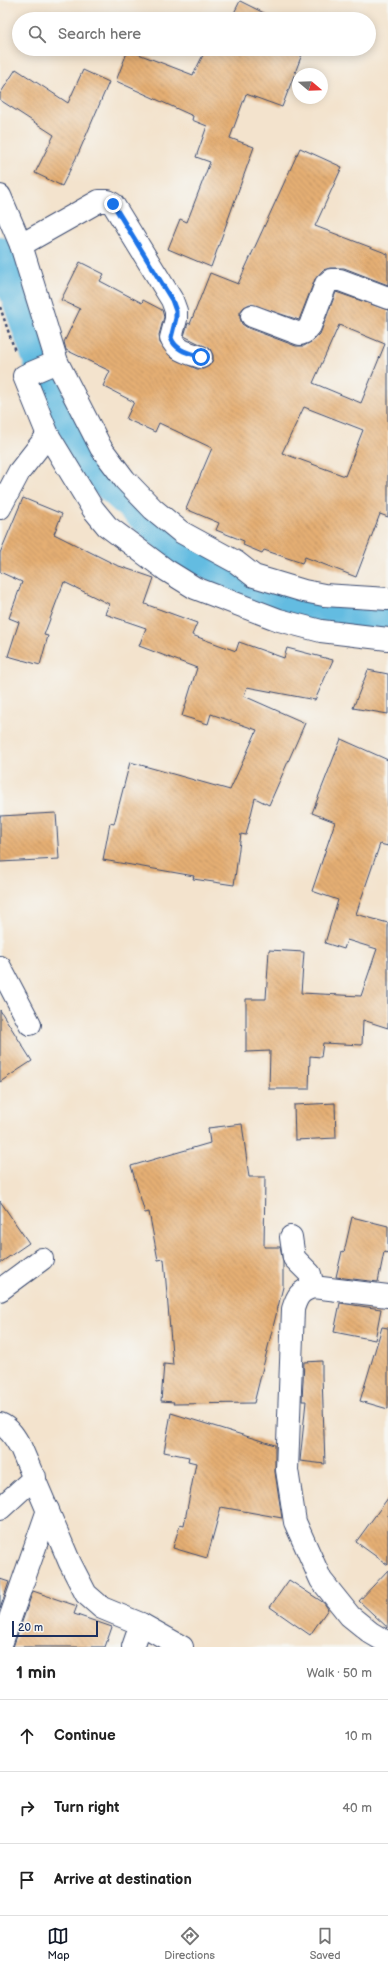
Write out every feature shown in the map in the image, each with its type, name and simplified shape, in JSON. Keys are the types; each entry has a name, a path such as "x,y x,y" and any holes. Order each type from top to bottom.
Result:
{"street":[{"path":"0,196 21,245 41,369 48,435 93,509 107,526 166,570 195,588 286,622 321,631 388,639"},
{"path":"21,245 99,201 108,201 113,204 172,300 176,311 171,338 173,342 180,350 201,357"},
{"path":"252,316 300,334 306,332 310,326 326,284 331,280 340,280 388,298"},
{"path":"41,369 125,480 154,509 181,532 236,562 254,576 304,591 324,595 388,599"},
{"path":"0,508 19,472 48,435"},
{"path":"0,967 30,1024"},
{"path":"291,1236 294,1258 310,1274 313,1287"},
{"path":"0,1290 42,1259"},
{"path":"388,1296 313,1287 304,1290 297,1296 293,1309 287,1470 295,1522 321,1580 350,1616 371,1633 388,1643"},
{"path":"0,1424 16,1438 35,1477 48,1510 86,1594 102,1608 141,1624 182,1647"},
{"path":"0,1509 35,1477"},
{"path":"0,1647 48,1510"},
{"path":"133,1647 141,1624"}],"path":[{"path":"0,307 41,369"}],"building":[{"path":"240,1 262,12 234,12"},
{"path":"126,56 144,56 193,75 202,56 301,56 297,68 292,68 292,81 282,107 246,94 230,138 254,147 211,267 168,249 180,219 187,222 210,162 196,157 207,126 192,120 193,116 116,81"},
{"path":"16,69 68,103 83,70 109,82 79,152 62,186 35,173 54,135 0,100 0,94"},
{"path":"300,148 342,167 315,226 388,254 388,285 344,268 330,268 323,270 315,279 299,320 250,304 244,307 240,312 240,318 242,324 248,328 296,346 304,346 320,334 336,292 388,310 388,517 380,514 356,577 305,557 302,563 264,550 262,553 243,545 244,541 216,530 219,523 186,509 212,448 159,423 155,432 126,419 134,402 103,386 110,371 66,350 64,342 80,309 61,300 80,262 104,274 100,281 142,303 143,300 162,310 164,317 159,335 160,343 172,358 197,369 203,369 209,366 213,360 213,355 210,349 184,336 188,323 190,324 210,273 238,284","holes":["339,325 385,344 361,403 313,383","304,407 363,430 345,476 282,453"]},
{"path":"23,498 62,514 54,534 116,565 154,578 145,604 197,623 192,635 236,651 239,642 284,658 287,648 333,660 315,700 247,687 244,696 305,723 269,805 255,798 246,835 241,834 234,885 193,879 194,876 103,860 110,823 114,824 130,762 230,790 257,730 211,714 208,724 182,716 197,668 139,646 146,628 105,614 109,604 64,582 44,635 48,636 40,665 8,656 19,622 9,618 22,582 0,572 0,553"},
{"path":"368,670 388,674 388,714 353,708"},
{"path":"341,739 388,760 388,846 380,844 356,914 388,923 388,1028 363,1020 362,1045 323,1043 321,1057 310,1056 309,1089 269,1089 270,1051 246,1052 246,999 266,999 269,950 304,952 301,993 361,996 377,949 347,940 344,949 325,943 338,900 312,891 335,822 312,813"},
{"path":"56,813 59,859 0,862 0,816"},
{"path":"0,1010 32,1061 0,1082"},
{"path":"335,1103 336,1138 295,1140 294,1105"},
{"path":"242,1124 249,1177 265,1177 264,1247 280,1247 283,1262 283,1287 254,1403 173,1404 174,1402 161,1401 164,1364 173,1365 164,1259 158,1260 149,1212 145,1213 131,1166 210,1143 208,1128"},
{"path":"0,1201 29,1243 0,1263"},
{"path":"352,1217 388,1226 388,1253 384,1252 378,1282 336,1277 342,1251 344,1252"},
{"path":"340,1303 381,1309 375,1340 334,1332"},
{"path":"382,1327 388,1328 388,1409 360,1401"},
{"path":"322,1361 325,1464 300,1461 306,1401 302,1401 304,1362"},
{"path":"171,1413 275,1445 275,1472 282,1518 221,1507 207,1558 173,1548 180,1524 184,1525 196,1463 188,1461 189,1457 164,1452"},
{"path":"388,1498 388,1565 356,1542"},
{"path":"388,1570 388,1628 359,1601"},
{"path":"0,1579 9,1582 0,1609"},
{"path":"289,1580 324,1603 328,1609 310,1635 270,1607"},
{"path":"33,1591 77,1606 74,1614 112,1627 105,1647 13,1647"}],"waterway":[{"path":"0,251 50,395 91,470 180,551 284,604 388,618"}],"route":[{"path":"113,204 172,300 176,311 176,318 171,338 175,346 180,350 201,357"}]}
